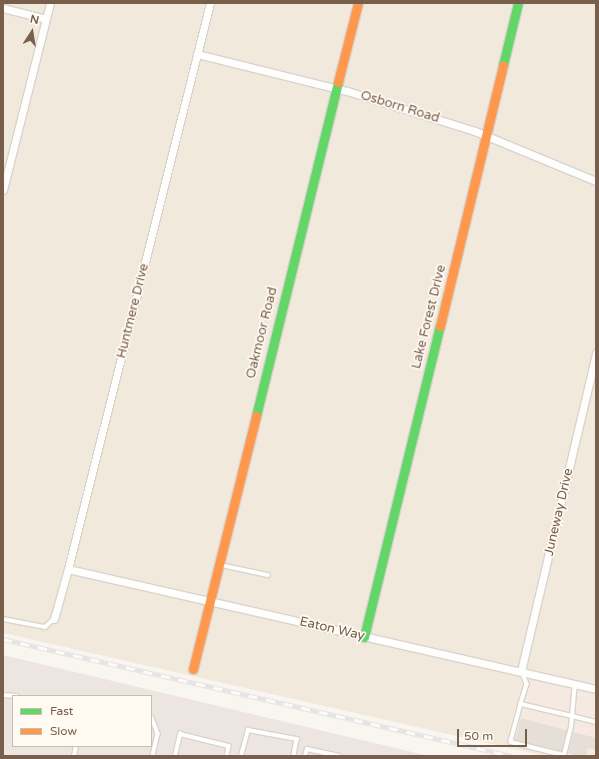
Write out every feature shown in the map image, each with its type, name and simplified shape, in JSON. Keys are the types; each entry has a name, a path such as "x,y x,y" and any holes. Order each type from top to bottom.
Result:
{"street":[{"path":"3,190 50,3"},
{"name":"Huntmere Drive","path":"54,619 68,569 210,3"},
{"name":"Oakmoor Road","path":"193,669 358,3"},
{"name":"Lake Forest Drive","path":"364,637 518,3"},
{"path":"3,8 46,19"},
{"name":"Osborn Road","path":"198,54 337,88 486,134 596,181"},
{"name":"Juneway Drive","path":"521,671 596,353"},
{"name":"Eaton Way","path":"68,569 596,689"}],"lane":[{"path":"218,564 268,575"},
{"path":"3,619 45,626 54,619"},
{"path":"521,671 526,678 527,684 511,742 564,755 571,727 575,684"},
{"path":"521,704 596,722"},
{"path":"152,718 158,734 153,756"},
{"path":"241,756 248,730 297,738 294,756"},
{"path":"174,756 180,734 229,746 227,756"},
{"path":"305,756 307,749 339,756"}],"shaded area":[{"path":"3,3 596,3 596,697 532,682 521,685 505,747 3,633"},
{"path":"3,655 429,756 3,756"},
{"path":"532,682 596,697 596,756 543,756 505,747 521,685"}],"building":[{"path":"521,718 567,730 561,753 515,740"},
{"path":"573,732 596,738 596,750 588,748 586,756 573,756 573,754 568,753"}],"railway":[{"path":"3,639 512,756"}],"traffic: fast":[{"path":"503,65 518,3"},
{"path":"256,416 338,82"},
{"path":"364,637 440,326"}],"traffic: slow":[{"path":"338,82 358,3"},
{"path":"440,326 503,65"},
{"path":"193,669 256,416"}]}
